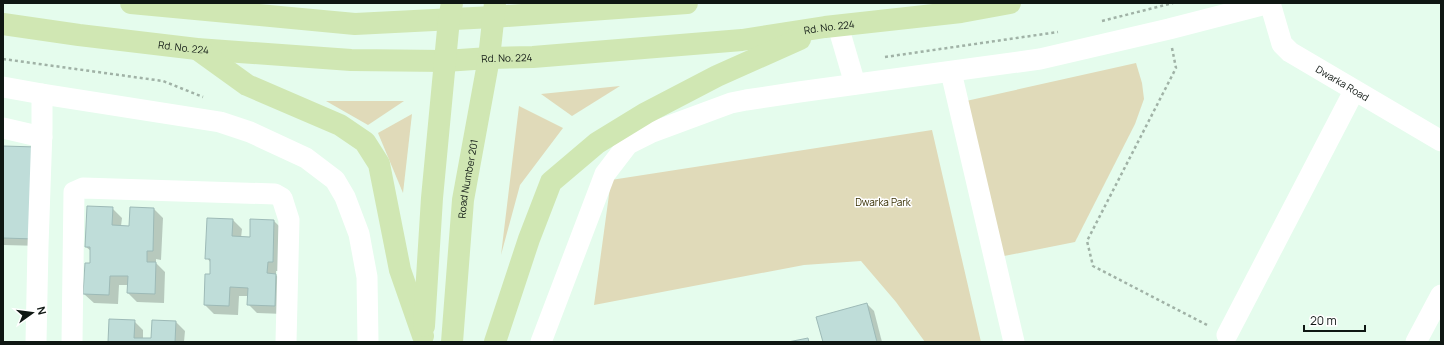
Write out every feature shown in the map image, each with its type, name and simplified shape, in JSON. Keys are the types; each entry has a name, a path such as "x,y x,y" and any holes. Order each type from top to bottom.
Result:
{"main road":[{"path":"131,3 356,24 451,11 687,3"},
{"path":"258,16 289,3"},
{"name":"Rd. No. 224","path":"3,24 197,49 351,60 445,61 533,57 742,40 832,27 961,12 1010,3"},
{"name":"Road Number 201","path":"452,342 463,200 489,58 494,10"},
{"path":"423,339 432,198 451,11"},
{"path":"495,342 529,238 551,182 597,143 646,113 717,76 832,27"},
{"path":"197,49 247,85 340,125 365,142 379,164 400,270 423,339"}],"street":[{"path":"541,342 605,174 628,144 650,133 731,103 855,84 1046,58 1270,3"},
{"name":"Dwarka Road","path":"1270,3 1282,44 1290,52 1441,141"},
{"path":"832,27 855,84"},
{"path":"951,72 1014,342"},
{"path":"3,87 220,122 250,132 306,158 335,180 345,197 359,234 367,277 368,342"},
{"path":"1226,335 1354,91"},
{"path":"36,342 42,94"},
{"path":"3,128 42,137"},
{"path":"72,342 74,192 83,188 274,194 282,198 289,220 286,342"},
{"path":"1416,342 1441,296"}],"path":[{"path":"1164,6 1176,68 1087,241 1093,266 1226,335"}],"green space":[{"path":"1136,63 1142,83 1144,99 1135,124 1075,242 999,257 966,101"},
{"path":"620,86 572,116 541,94"},
{"path":"326,101 404,101 368,125"},
{"path":"519,106 563,128 520,185 501,255"},
{"path":"412,114 403,193 378,133"},
{"name":"Dwarka Park","path":"932,130 981,342 925,342 896,302 861,261 804,265 594,305 611,180"}],"building":[{"path":"3,146 37,147 35,239 3,238"},
{"path":"87,206 113,207 112,225 129,226 130,207 154,208 153,251 147,251 147,262 156,262 155,294 127,293 128,276 110,276 109,295 83,294 85,263 90,263 90,247 85,247"},
{"path":"207,218 233,219 232,236 250,237 250,219 274,220 273,262 268,262 267,273 276,274 275,306 247,305 248,288 230,287 229,306 204,305 205,274 210,274 210,259 205,259"},
{"path":"867,303 877,342 823,342 816,317"},
{"path":"109,319 135,320 134,338 151,338 152,320 176,321 175,342 108,342"},
{"path":"808,338 809,342 788,342"}]}
